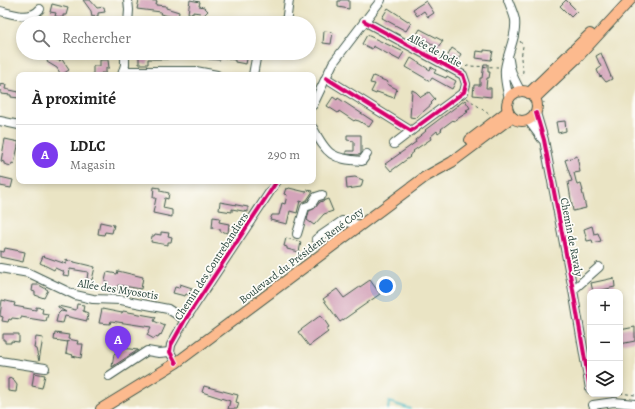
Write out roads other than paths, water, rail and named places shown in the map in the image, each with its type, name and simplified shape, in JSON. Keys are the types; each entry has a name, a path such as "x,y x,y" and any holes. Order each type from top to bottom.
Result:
{"main road":[{"path":"531,94 624,0"},
{"path":"531,94 537,107 535,115 521,121 510,114 508,105 509,99 514,94 531,94 576,59 630,0"},
{"name":"Boulevard du Président René Coty","path":"101,409 176,363 425,177 449,157 510,114"}],"street":[{"path":"128,0 129,16"},
{"path":"287,16 289,0"},
{"path":"316,99 333,63 381,0"},
{"path":"508,0 515,20 515,29 509,57 505,67 509,99"},
{"path":"0,11 32,16 40,9"},
{"name":"Allée de Jodie","path":"364,21 463,75 466,84 464,92 411,131"},
{"path":"509,57 510,68 514,79 531,94"},
{"path":"122,72 125,60"},
{"path":"254,72 256,60"},
{"path":"159,72 201,72"},
{"path":"326,78 411,131 394,144"},
{"name":"Chemin de Ravaly","path":"535,115 544,140 587,372"},
{"path":"0,123 16,125"},
{"path":"316,134 326,151 336,157 362,160 367,154"},
{"name":"Chemin des Contrebandiers","path":"170,352 171,346 185,320 275,184"},
{"path":"297,234 304,208 311,205 316,197 322,195"},
{"path":"316,239 342,221 360,225"},
{"name":"Allée des Myosotis","path":"0,268 29,273 75,295 93,299 121,300 168,309 185,320"},
{"path":"573,290 599,268"},
{"path":"109,376 147,351 170,352 176,363"},
{"path":"0,361 45,368"},
{"path":"591,397 593,407 614,402 635,404"}],"waterway":[{"path":"388,409 389,402 411,409"}],"place":[{"name":"LDLC","path":"118,359"}]}
